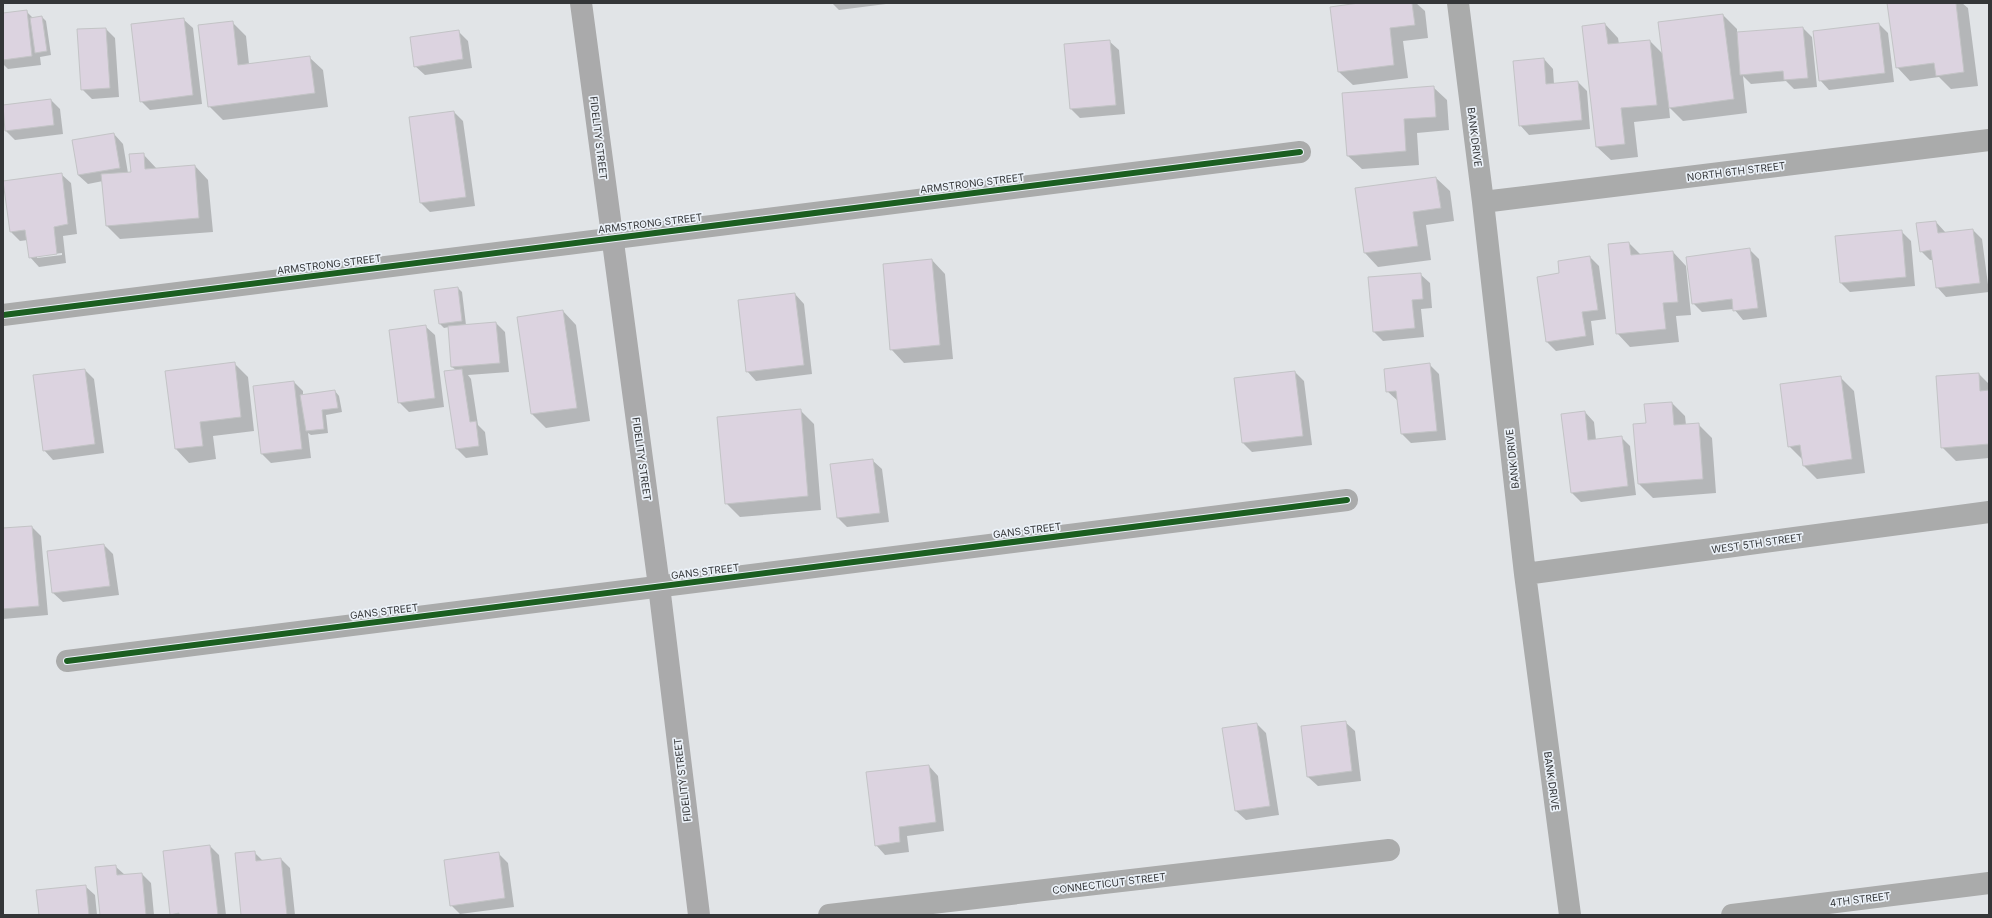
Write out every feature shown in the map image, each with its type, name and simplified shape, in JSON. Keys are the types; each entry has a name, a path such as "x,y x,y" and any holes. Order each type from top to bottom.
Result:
{"main road":[{"name":"FIDELITY STREET","path":"581,3 659,586 698,915"}],"street":[{"name":"BANK DRIVE","path":"1458,3 1483,202 1525,574 1570,915"},
{"name":"NORTH 6TH STREET","path":"1483,202 1989,140"},
{"name":"ARMSTRONG STREET","path":"3,315 1300,152"},
{"name":"GANS STREET","path":"67,661 1347,500"},
{"name":"WEST 5TH STREET","path":"1525,574 1989,512"},
{"name":"CONNECTICUT STREET","path":"829,915 1389,850"},
{"name":"4TH STREET","path":"1732,915 1989,883"}],"building":[{"path":"1359,3 1412,3 1415,25 1390,28 1394,65 1338,72 1330,7"},
{"path":"1887,3 1956,3 1964,72 1936,76 1934,63 1896,68"},
{"path":"27,10 32,56 3,60 3,13"},
{"path":"1723,14 1734,99 1669,108 1658,22"},
{"path":"42,16 47,51 35,53 30,18"},
{"path":"184,18 193,95 140,102 131,24"},
{"path":"233,21 238,65 310,56 315,93 208,107 198,25"},
{"path":"1605,23 1608,44 1650,40 1657,105 1621,108 1625,144 1596,147 1582,26"},
{"path":"1879,23 1885,73 1819,81 1813,31"},
{"path":"1803,27 1808,78 1784,80 1783,71 1740,75 1737,32"},
{"path":"106,28 110,88 81,90 77,29"},
{"path":"459,30 463,59 414,67 410,37"},
{"path":"1110,40 1116,105 1070,109 1064,44"},
{"path":"1544,58 1546,84 1578,81 1582,120 1519,126 1513,61"},
{"path":"1434,86 1436,117 1404,119 1406,151 1347,156 1342,93"},
{"path":"51,99 54,125 5,131 3,105"},
{"path":"454,111 466,197 420,203 409,117"},
{"path":"114,133 120,168 78,175 72,140"},
{"path":"144,153 145,169 195,165 199,218 106,226 101,174 131,172 129,154"},
{"path":"62,173 68,224 54,227 57,254 29,258 25,230 10,232 3,181"},
{"path":"1436,177 1441,208 1413,212 1418,246 1364,253 1355,188"},
{"path":"1936,221 1938,233 1973,229 1980,283 1936,288 1931,250 1920,252 1916,223"},
{"path":"1902,230 1906,277 1840,283 1835,236"},
{"path":"1629,242 1631,255 1673,251 1678,302 1663,303 1666,329 1616,334 1608,244"},
{"path":"1750,248 1758,308 1733,311 1732,299 1692,304 1686,257"},
{"path":"1590,256 1598,310 1582,312 1586,336 1546,342 1537,277 1559,273 1558,261"},
{"path":"932,259 940,345 890,350 883,264"},
{"path":"1421,273 1423,299 1412,300 1415,328 1373,332 1368,277"},
{"path":"458,287 462,321 439,324 434,290"},
{"path":"795,293 804,365 746,372 738,300"},
{"path":"563,310 577,408 531,414 517,317"},
{"path":"496,322 500,363 451,367 448,326"},
{"path":"426,325 435,398 398,403 389,330"},
{"path":"235,362 241,417 200,422 203,446 175,449 165,371"},
{"path":"1430,363 1437,431 1401,434 1396,391 1386,392 1384,369"},
{"path":"85,369 95,444 43,451 33,375"},
{"path":"462,369 470,422 476,421 479,446 456,449 444,371"},
{"path":"1295,371 1303,436 1242,443 1234,378"},
{"path":"1979,373 1980,391 1989,390 1989,444 1941,448 1936,376"},
{"path":"1841,376 1852,459 1803,466 1800,445 1788,447 1780,384"},
{"path":"294,381 302,449 261,454 253,386"},
{"path":"335,390 338,408 322,410 324,429 306,431 300,395"},
{"path":"1672,402 1674,425 1699,423 1703,479 1638,484 1633,424 1646,423 1644,404"},
{"path":"801,409 808,496 725,504 717,417"},
{"path":"1585,411 1588,440 1622,436 1628,486 1571,493 1561,414"},
{"path":"873,459 880,513 837,518 830,464"},
{"path":"32,526 39,606 3,609 3,528"},
{"path":"104,544 110,586 52,593 47,551"},
{"path":"1346,721 1352,771 1307,777 1301,726"},
{"path":"1257,723 1270,806 1235,811 1222,728"},
{"path":"929,765 936,822 899,827 900,842 875,846 866,772"},
{"path":"210,845 218,915 179,915 179,913 170,915 163,851"},
{"path":"255,851 256,861 281,858 287,915 241,915 235,853"},
{"path":"499,852 505,898 450,906 444,860"},
{"path":"116,865 117,875 142,873 146,915 100,915 95,867"},
{"path":"86,885 89,915 39,915 36,890"}],"cycle path":[{"path":"3,315 1300,152"},
{"path":"67,661 1347,500"}]}
